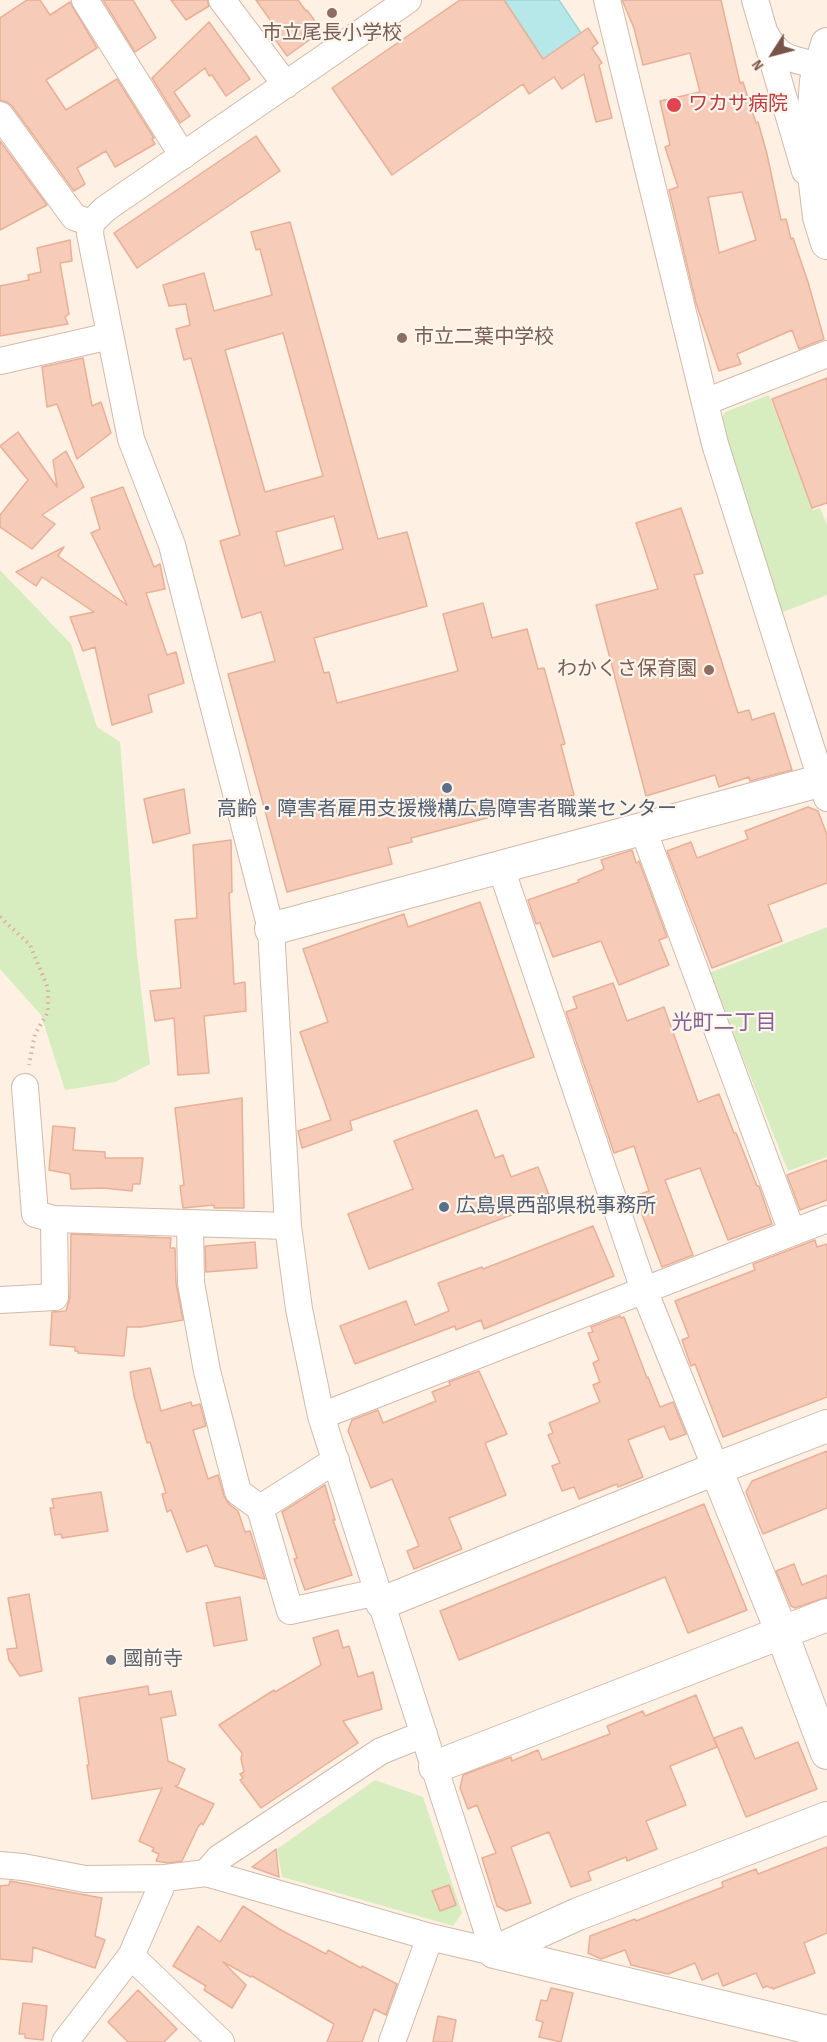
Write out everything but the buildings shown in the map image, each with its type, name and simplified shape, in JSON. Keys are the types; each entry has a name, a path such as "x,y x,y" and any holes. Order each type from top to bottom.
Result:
{"street":[{"path":"85,0 183,156"},
{"path":"222,0 286,85"},
{"path":"408,0 105,209 91,223 90,234 131,439 172,545 271,929 288,1226 299,1309 321,1416 494,1952"},
{"path":"271,929 643,829 825,786 715,444 607,0"},
{"path":"755,0 823,230"},
{"path":"762,27 772,46 780,55 824,55 816,81 812,149 823,230"},
{"path":"0,115 74,217 91,223"},
{"path":"0,361 110,336"},
{"path":"705,402 827,354"},
{"path":"643,829 792,1232"},
{"path":"501,868 644,1290 782,1632 827,1753"},
{"path":"26,1086 35,1214 54,1219 288,1226"},
{"path":"0,1300 55,1297 54,1219"},
{"path":"321,1416 827,1219"},
{"path":"190,1223 190,1283 207,1371 238,1492 260,1508 290,1611 380,1598 827,1426"},
{"path":"260,1508 336,1460"},
{"path":"435,1767 827,1615"},
{"path":"206,1873 219,1858 381,1751 424,1734"},
{"path":"494,1952 578,1914 827,1818"},
{"path":"0,1865 23,1866 85,1879 165,1878 206,1873 430,1937 827,2032"},
{"path":"65,2042 131,1956 165,1878"},
{"path":"392,2042 430,1937"},
{"path":"131,1956 221,2042"}],"path":[{"path":"0,917 30,945 48,988 48,1012 35,1034 26,1086"}],"green space":[{"path":"769,395 813,510 820,508 827,525 827,595 778,614 719,424 725,412"},
{"path":"0,570 71,644 97,727 120,742 137,955 150,1064 115,1082 65,1090 41,1015 0,969"},
{"path":"827,927 827,1157 788,1171 709,973"},
{"path":"375,1780 423,1797 462,1913 453,1926 282,1877 277,1849"}],"water":[{"path":"504,0 559,0 581,33 543,59"}],"place":[{"name":"市立尾長小学校","path":"332,13"},
{"name":"ワカサ病院","path":"674,105"},
{"name":"市立二葉中学校","path":"402,338"},
{"name":"わかくさ保育園","path":"709,670"},
{"name":"高齢・障害者雇用支援機構広島障害者職業センター","path":"447,788"},
{"name":"広島県西部県税事務所","path":"444,1207"},
{"name":"國前寺","path":"111,1660"}],"district":[{"name":"光町二丁目","path":"724,1024"}]}
